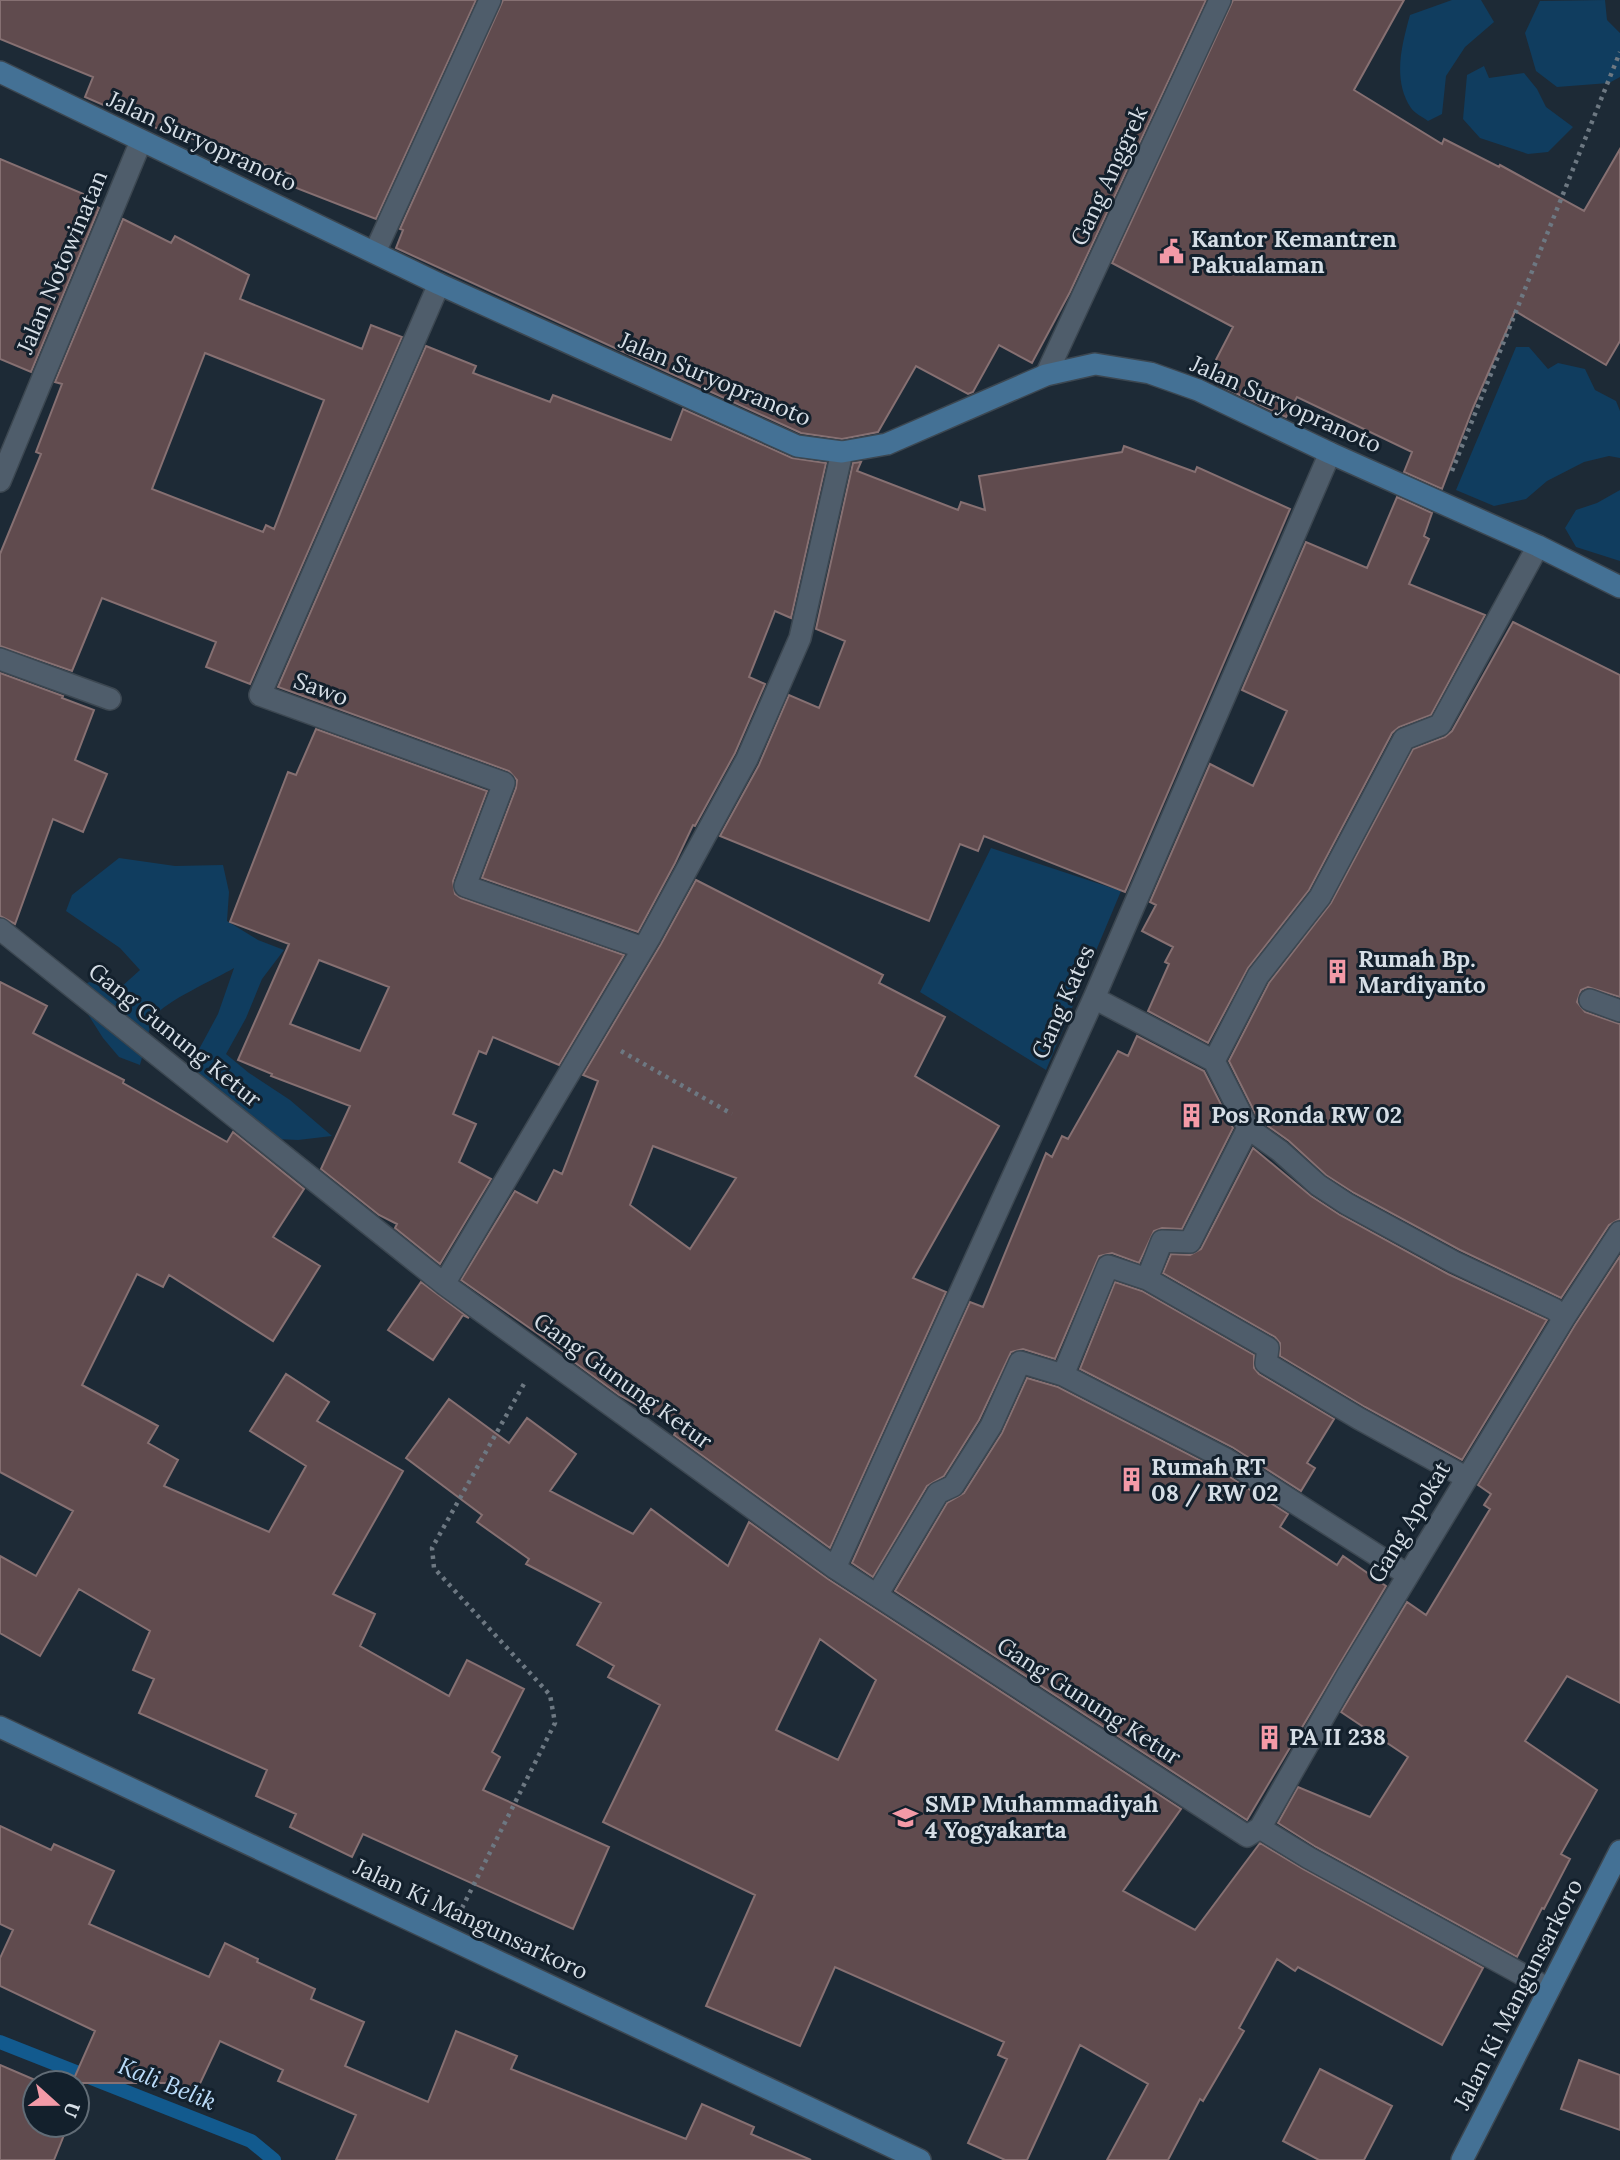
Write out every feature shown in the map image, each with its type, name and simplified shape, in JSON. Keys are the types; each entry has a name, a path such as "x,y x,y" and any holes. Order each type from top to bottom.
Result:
{"main road":[{"name":"Jalan Suryopranoto","path":"0,72 439,284 797,446 842,453 887,444 1046,375 1095,364 1150,373 1198,390 1330,453 1538,546 1620,587"},
{"name":"Jalan Ki Mangunsarkoro","path":"0,1727 920,2160"},
{"name":"Jalan Ki Mangunsarkoro","path":"1462,2160 1620,1851"}],"street":[{"path":"375,252 490,0"},
{"name":"Gang Anggrek","path":"1046,375 1220,0"},
{"name":"Jalan Notowinatan","path":"0,481 141,141"},
{"name":"Sawo","path":"439,284 260,695 504,783 465,886 643,948"},
{"path":"444,1284 593,1035 747,759 800,638 842,453"},
{"name":"Gang Kates","path":"835,1568 1094,998 1330,453"},
{"path":"1214,1061 1258,976 1320,897 1404,739 1440,725 1538,546"},
{"path":"0,659 110,699"},
{"name":"Gang Gunung Ketur","path":"0,929 444,1284 835,1568 1252,1831 1309,1858 1549,1989"},
{"path":"1094,998 1214,1061 1248,1128 1280,1151 1318,1185 1347,1204 1454,1262 1554,1309 1564,1318"},
{"path":"1590,1000 1620,1011"},
{"path":"1147,1279 1162,1241 1190,1242 1248,1128"},
{"name":"Gang Apokat","path":"1252,1831 1564,1318 1620,1232"},
{"path":"1063,1375 1108,1266 1147,1279 1268,1348 1266,1363 1467,1478"},
{"path":"877,1595 938,1493 953,1486 991,1426 1020,1362 1063,1375 1226,1459 1408,1574"}],"path":[{"path":"1440,502 1620,52"},
{"path":"593,1035 732,1114"},
{"path":"447,1937 555,1723 550,1695 434,1568 432,1548 540,1353"}],"shaded area":[{"path":"1452,0 1481,0 1494,22 1465,47 1446,76 1442,114 1428,121 1411,108 1405,97 1400,74 1404,38 1410,15"},
{"path":"1605,0 1607,20 1620,33 1620,77 1609,83 1557,87 1536,71 1525,33 1540,1"},
{"path":"1484,66 1489,78 1524,73 1537,89 1546,107 1573,127 1548,152 1528,154 1480,138 1463,119 1467,75"},
{"path":"1516,347 1529,347 1548,369 1558,363 1585,369 1595,390 1616,401 1620,411 1620,458 1609,456 1584,462 1547,481 1526,499 1494,506 1456,490"},
{"path":"1620,490 1620,561 1576,547 1565,528 1576,510 1597,503"},
{"path":"991,848 1121,891 1046,1070 920,992"},
{"path":"119,858 175,866 223,865 229,892 227,921 258,940 284,950 262,979 246,1018 226,1054 290,1100 332,1136 298,1140 276,1139 183,1079 218,1014 234,968 179,997 154,1017 140,1065 119,1057 103,1038 82,1005 80,988 89,982 120,988 140,970 120,948 66,911 72,895"}],"building":[{"path":"0,0 476,0 376,219 286,184 290,174 171,131 170,134 85,97 93,77 0,39"},
{"path":"503,0 1206,0 1070,292 1032,363 999,345 973,392 968,394 916,366 878,432 842,439 801,433 396,248 403,230 400,229"},
{"path":"1233,0 1404,0 1354,90 1442,144 1444,139 1499,167 1500,165 1584,211 1620,149 1620,341 1606,365 1515,311 1442,489 1404,472 1412,452 1297,397 1286,417 1206,379 1233,327 1112,263"},
{"path":"0,159 86,195 84,201 99,208 31,372 0,359"},
{"path":"123,219 171,243 175,236 249,275 240,299 362,349 371,325 402,337 250,684 206,667 216,642 102,598 72,671 0,646 0,554 41,454 36,452 62,384 55,382","holes":["205,353 324,400 274,529 266,525 263,532 152,489"]},
{"path":"426,346 476,366 473,373 550,402 553,395 671,440 683,409 792,458 826,463 791,618 775,611 749,677 765,684 735,753 695,826 693,825 638,932 482,878 516,788 517,780 509,771 278,687"},
{"path":"1124,446 1195,472 1197,467 1290,509 1125,892 984,836 978,851 960,844 929,921 720,836 759,765 789,695 819,708 845,641 816,629 853,463 861,462 857,471 958,510 961,502 985,510 979,476 1122,452"},
{"path":"1397,497 1432,513 1424,536 1429,539 1409,584 1485,615 1431,715 1399,727 1392,733 1309,890 1248,968 1208,1043 1148,1011 1169,964 1165,962 1173,947 1142,931 1156,905 1150,902 1210,764 1253,786 1287,711 1242,690 1306,542 1367,568"},
{"path":"1513,622 1620,675 1620,997 1588,987 1581,990 1577,1002 1585,1012 1620,1024 1620,1219 1609,1225 1561,1298 1460,1250 1326,1175 1289,1141 1258,1119 1229,1061 1269,983 1331,903 1413,749 1445,737 1452,731"},
{"path":"0,673 94,710 75,760 107,774 83,832 53,819 15,924 0,916"},
{"path":"316,729 487,791 453,881 455,894 624,955 559,1065 493,1037 486,1054 479,1051 453,1114 476,1124 459,1162 491,1179 440,1264 395,1228 397,1224 379,1215 321,1169 350,1106 271,1076 272,1074 238,1060 289,944 230,922 288,772 296,775","holes":["319,960 389,987 360,1051 290,1024"]},
{"path":"696,880 883,975 879,983 945,1017 915,1076 999,1126 913,1278 946,1292 830,1548 674,1435 678,1428 619,1395 570,1359 571,1357 461,1280 515,1191 537,1203 554,1170 562,1174 598,1081 583,1075","holes":["653,1146 736,1178 690,1249 630,1205"]},
{"path":"0,982 47,1006 33,1033 124,1080 123,1083 227,1142 233,1132 304,1189 273,1237 320,1266 273,1341 169,1275 163,1287 137,1274 82,1385 158,1426 148,1443 178,1460 164,1486 269,1532 306,1466 250,1431 286,1374 329,1402 317,1421 403,1471 333,1594 375,1614 360,1646 449,1696 467,1660 524,1689 492,1752 500,1757 483,1790 609,1847 573,1929 363,1834 352,1857 290,1827 296,1814 256,1796 267,1770 139,1713 154,1679 133,1670 150,1631 79,1589 40,1656 0,1633 0,1556 36,1576 73,1511 0,1472"},
{"path":"1137,1036 1204,1071 1233,1128 1182,1229 1162,1228 1154,1231 1139,1263 1112,1253 1099,1256 1055,1359 1023,1349 1011,1352 979,1420 944,1476 927,1486 873,1577 852,1563 970,1302 983,1307 1046,1153 1052,1157 1062,1136 1068,1139 1118,1051 1128,1056"},
{"path":"1253,1148 1311,1196 1340,1215 1448,1274 1547,1320 1462,1460 1365,1407 1280,1356 1280,1343 1275,1337 1163,1273 1171,1254 1190,1255 1201,1249"},
{"path":"1620,1256 1620,1703 1567,1676 1525,1741 1597,1790 1561,1854 1570,1859 1517,1957 1316,1847 1278,1823 1298,1787 1370,1817 1408,1757 1341,1712 1407,1602 1426,1615 1490,1509 1484,1505 1491,1494 1478,1485"},
{"path":"421,1282 469,1318 463,1315 433,1360 388,1330"},
{"path":"1115,1282 1142,1291 1254,1355 1254,1368 1259,1374 1334,1419 1307,1463 1315,1468 1301,1491 1232,1447 1080,1369"},
{"path":"1027,1378 1058,1387 1219,1470 1288,1514 1280,1527 1337,1565 1343,1556 1386,1586 1247,1820 895,1591 947,1503 964,1493 1002,1433"},
{"path":"449,1399 509,1443 527,1418 576,1454 550,1491 633,1534 651,1509 728,1566 749,1522 828,1579 1181,1809 1123,1891 1195,1930 1260,1843 1483,1968 1442,2045 1298,1967 1295,1971 1277,1959 1239,2028 1244,2031 1203,2101 1200,2099 1168,2160 1107,2160 1148,2084 1080,2045 1027,2160 1005,2160 968,2143 1007,2059 998,2055 1004,2042 835,1967 800,2046 706,2006 755,1895 603,1822 660,1705 608,1677 614,1666 577,1645 601,1603 526,1564 529,1559 477,1522 482,1515 406,1458","holes":["820,1639 876,1680 838,1760 776,1730"]},
{"path":"0,1826 51,1850 54,1844 114,1871 89,1924 209,1977 225,1943 258,1959 257,1962 315,1989 311,1999 364,2022 345,2066 428,2102 456,2031 517,2056 511,2069 686,2139 702,2104 754,2127 751,2134 811,2160 336,2160 356,2115 278,2081 283,2070 220,2041 196,2092 176,2083 91,2083 91,2069 78,2069 95,2031 0,1986 0,1958 13,1930 0,1924"},
{"path":"1579,2060 1620,2075 1620,2130 1561,2109"},
{"path":"0,2065 21,2074 21,2139 62,2139 54,2160 0,2160"},
{"path":"1320,2069 1392,2106 1364,2160 1319,2160 1283,2141"}],"waterway":[{"name":"Kali Belik","path":"0,2042 251,2141 274,2160"}],"place":[{"name":"Kantor Kemantren Pakualaman","path":"1171,252"},
{"name":"Rumah Bp. Mardiyanto","path":"1338,972"},
{"name":"Pos Ronda RW 02","path":"1191,1115"},
{"name":"Rumah RT 08 / RW 02","path":"1131,1480"},
{"name":"PA II 238","path":"1269,1737"},
{"name":"SMP Muhammadiyah 4 Yogyakarta","path":"905,1817"}]}
